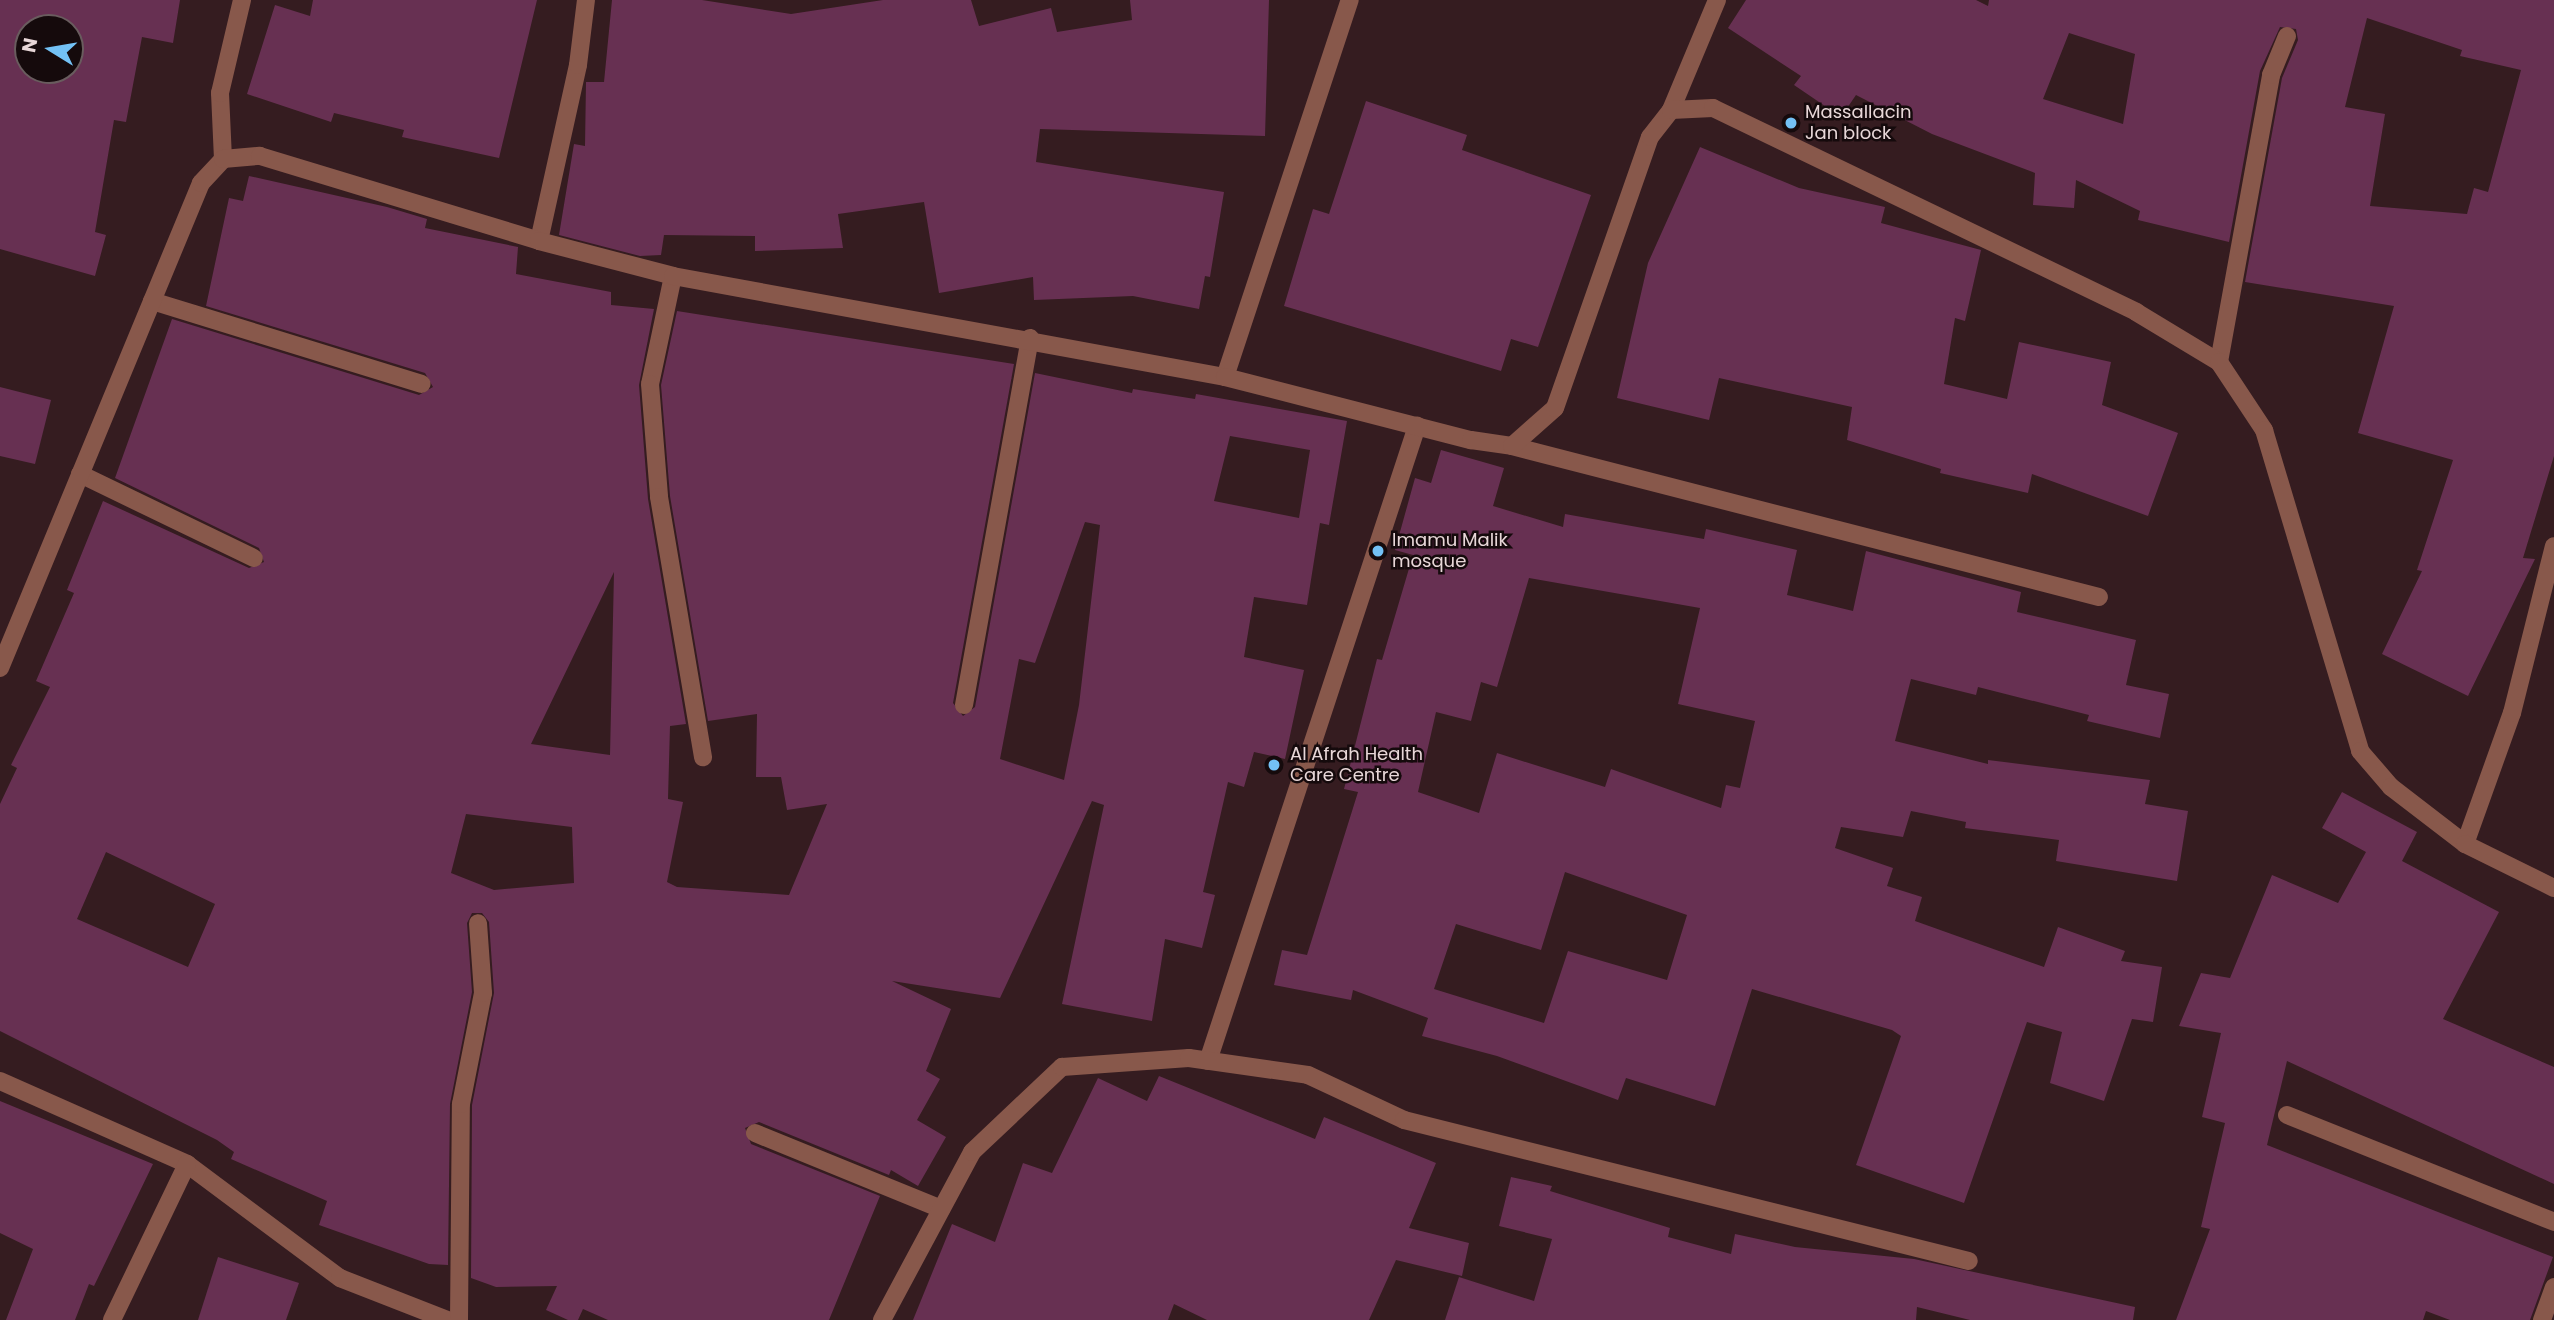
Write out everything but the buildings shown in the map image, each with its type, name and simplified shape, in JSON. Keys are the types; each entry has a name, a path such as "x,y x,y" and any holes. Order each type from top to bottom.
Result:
{"street":[{"path":"223,159 220,93 242,0"},
{"path":"539,241 578,65 586,0"},
{"path":"1225,377 1350,0"},
{"path":"1512,446 1555,408 1650,137 1671,110 1717,0"},
{"path":"2219,362 2271,75 2287,36"},
{"path":"1671,110 1713,108 2136,312 2219,362 2264,430 2360,751 2391,787 2465,844 2554,888"},
{"path":"0,668 201,183 223,159 260,156 539,241 673,275 1030,338 1225,377 1416,426 1512,446 2099,597"},
{"path":"673,275 650,384 659,497 703,757"},
{"path":"152,301 422,384"},
{"path":"964,705 1030,338"},
{"path":"1208,1061 1416,426"},
{"path":"80,474 254,558"},
{"path":"2465,844 2512,713 2554,546"},
{"path":"459,1320 461,1104 483,993 478,923"},
{"path":"882,1320 972,1152 1062,1067 1189,1058 1308,1075 1404,1120 1969,1261"},
{"path":"0,1081 187,1164 340,1278 447,1320"},
{"path":"2287,1115 2554,1223"},
{"path":"755,1133 941,1209"},
{"path":"112,1320 187,1164"},
{"path":"2542,1320 2554,1287"}],"place":[{"name":"Massallacin Jan block","path":"1791,123"},
{"name":"Imamu Malik mosque","path":"1378,551"},
{"name":"Al Afrah Health Care Centre","path":"1274,765"}]}
